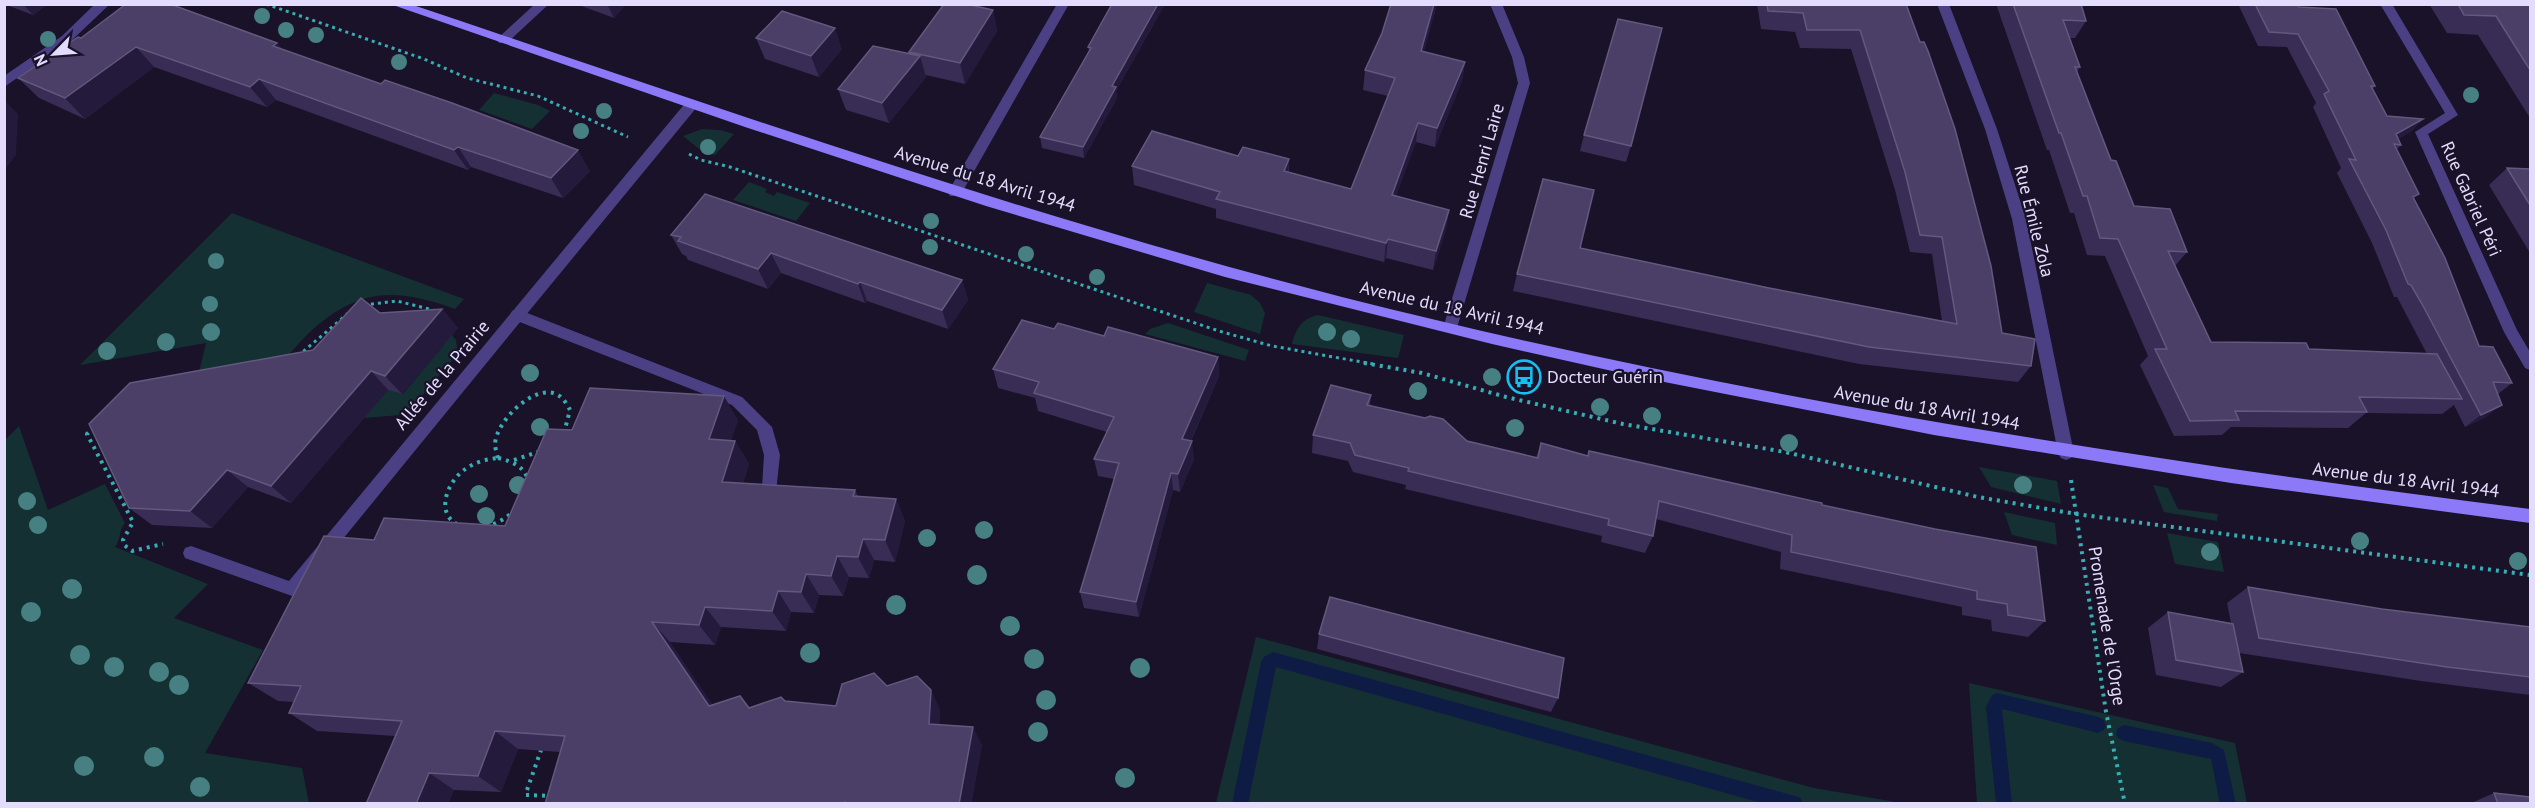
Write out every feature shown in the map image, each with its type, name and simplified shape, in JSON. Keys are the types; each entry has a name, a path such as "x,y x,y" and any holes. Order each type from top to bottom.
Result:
{"street":[{"path":"4,83 66,39 90,14 104,4"},
{"name":"Avenue du 18 Avril 1944","path":"396,4 955,192 1333,300 1663,376 2066,453 2358,495 2530,516"},
{"path":"503,40 543,4"},
{"path":"955,192 1063,4"},
{"name":"Rue Henri Laire","path":"1450,328 1524,83 1518,57 1496,4"},
{"name":"Rue Émile Zola","path":"1943,4 1991,129 2019,219 2066,453"},
{"name":"Rue Gabriel Péri","path":"2386,4 2452,115 2421,132 2511,332 2530,364"},
{"name":"Allée de la Prairie","path":"191,553 291,589 692,104"},
{"path":"517,315 737,401 764,426 772,456 770,487"}],"path":[{"path":"293,361 347,312 367,304 397,301 423,306 443,315"},
{"path":"498,458 496,443 502,425 517,405 532,396 558,394 568,403 570,410 568,425 558,439"},
{"path":"95,426 87,434 133,522 123,540 127,549 138,551 160,543 191,553"},
{"path":"514,460 544,449"},
{"name":"Promenade de l'Orge","path":"2066,453 2106,712 2125,804"},
{"path":"498,458 514,460 523,466 528,475 529,485 526,497 518,508 501,521 484,527 470,528 453,522 447,516 444,507 445,498 454,479 475,463 498,458"},
{"path":"541,750 526,792 560,796"}],"green space":[{"path":"494,93 538,105 550,111 532,129 479,110"},
{"path":"702,129 734,134 715,155 703,152 683,136"},
{"path":"749,182 767,189 765,192 774,196 777,192 810,203 796,221 733,200"},
{"path":"232,213 464,299 455,309 413,297 395,295 360,300 326,319 308,334 281,363 267,370 198,376 206,343 80,365"},
{"path":"1207,283 1251,295 1260,303 1265,313 1260,334 1194,312"},
{"path":"1318,315 1404,335 1398,358 1292,344 1300,325 1307,319"},
{"path":"1168,323 1249,350 1245,361 1145,334 1150,329"},
{"path":"447,329 456,340 458,353 409,411 400,415 364,418 388,390 403,394 444,345"},
{"path":"19,426 48,510 105,484 125,523 115,547 208,584 174,618 263,650 205,753 302,768 309,803 5,803 4,441"},
{"path":"1979,467 2057,481 2061,504 1991,487"},
{"path":"2153,485 2168,488 2178,509 2218,514 2217,521 2164,512"},
{"path":"2004,512 2055,523 2057,545 2012,535"},
{"path":"2167,533 2218,542 2224,572 2175,564"},
{"path":"1256,637 1814,788 1902,803 1216,803"},
{"path":"1969,683 2235,743 2247,803 1977,803"}],"building":[{"path":"126,4 170,4 277,43 273,46 381,84 385,80 578,150 551,178 458,147 454,150 259,79 250,87 136,47 65,98 18,78 78,37 81,38"},
{"path":"944,4 966,4 993,10 960,63 909,52"},
{"path":"1112,4 1158,4 1112,86 1116,87 1083,147 1040,137 1091,48 1088,47"},
{"path":"1391,4 1434,4 1421,51 1465,62 1437,128 1418,123 1392,195 1449,210 1436,251 1388,239 1386,243 1216,199 1220,192 1132,166 1152,131 1238,156 1243,147 1289,159 1284,171 1351,189 1395,78 1365,70 1382,33"},
{"path":"1767,4 1906,4 1920,42 1924,42 1928,51 1955,129 1991,266 2002,333 2035,339 2031,366 1869,347 1517,274 1543,179 1594,190 1580,248 1769,288 1957,324 1942,237 1920,235 1905,172 1860,30 1807,30 1803,13 1768,11"},
{"path":"2013,4 2081,4 2086,21 2063,20 2080,67 2075,67 2111,160 2116,161 2134,206 2170,209 2187,252 2168,251 2211,342 2306,343 2309,349 2437,354 2462,399 2359,397 2367,412 2235,411 2239,420 2190,421 2155,349 2167,349 2118,239 2100,238 2087,196 2083,196"},
{"path":"2255,4 2297,4 2299,7 2336,9 2375,86 2371,86 2387,116 2423,119 2396,134 2401,145 2394,144 2419,194 2413,197 2445,258 2479,346 2493,347 2512,383 2493,382 2502,405 2481,415 2422,304 2411,285 2408,284 2386,230 2349,159 2356,160 2324,94 2329,91 2298,34 2269,32"},
{"path":"2458,4 2530,4 2530,70 2496,16 2464,15"},
{"path":"782,11 835,28 811,56 756,38"},
{"path":"1618,19 1662,28 1631,146 1584,135"},
{"path":"873,46 920,56 882,103 838,89"},
{"path":"2507,168 2530,169 2530,205"},
{"path":"705,194 962,280 942,310 860,282 858,284 771,253 758,269 678,241 681,237 671,235"},
{"path":"361,298 380,313 442,309 385,376 371,371 271,486 227,470 190,511 129,508 89,424 130,383 313,350"},
{"path":"1022,320 1054,329 1058,323 1104,336 1108,327 1218,357 1182,439 1192,441 1178,474 1171,473 1136,602 1080,592 1119,463 1094,459 1114,417 1034,393 1039,382 993,369"},
{"path":"1331,385 1371,395 1367,405 1425,418 1430,416 1443,419 1467,441 1538,458 1541,443 1588,456 1589,451 1822,503 1822,505 2036,547 2045,621 2008,615 2007,604 1977,599 1977,591 1791,552 1792,535 1659,501 1653,536 1608,525 1609,519 1408,471 1409,468 1355,455 1350,443 1313,435"},
{"path":"590,388 724,396 709,439 735,441 722,482 855,490 853,496 896,499 885,540 863,539 858,557 837,556 831,576 806,574 801,592 778,591 772,611 705,607 699,625 652,622 709,706 740,696 749,708 781,697 785,701 836,706 842,684 874,673 887,686 917,676 931,690 929,724 973,727 959,804 844,804 845,802 836,804 545,804 565,736 495,731 478,776 429,773 416,804 366,804 402,721 289,713 301,686 248,683 324,536 374,540 384,518 505,526 547,429 572,430"},
{"path":"2248,587 2382,609 2530,627 2530,677 2447,667 2259,638"},
{"path":"1330,597 1564,658 1558,698 1319,634"},
{"path":"2168,612 2233,624 2243,672 2176,660"},
{"path":"2494,793 2530,797 2530,804 2498,804"}],"waterway":[{"path":"1240,804 1269,662 1273,659 1795,804"},
{"path":"2004,804 1994,707 1997,700 2098,725"},
{"path":"2124,733 2212,751 2218,755 2228,804"}],"place":[{"name":"Docteur Guérin","path":"1524,377"}]}
